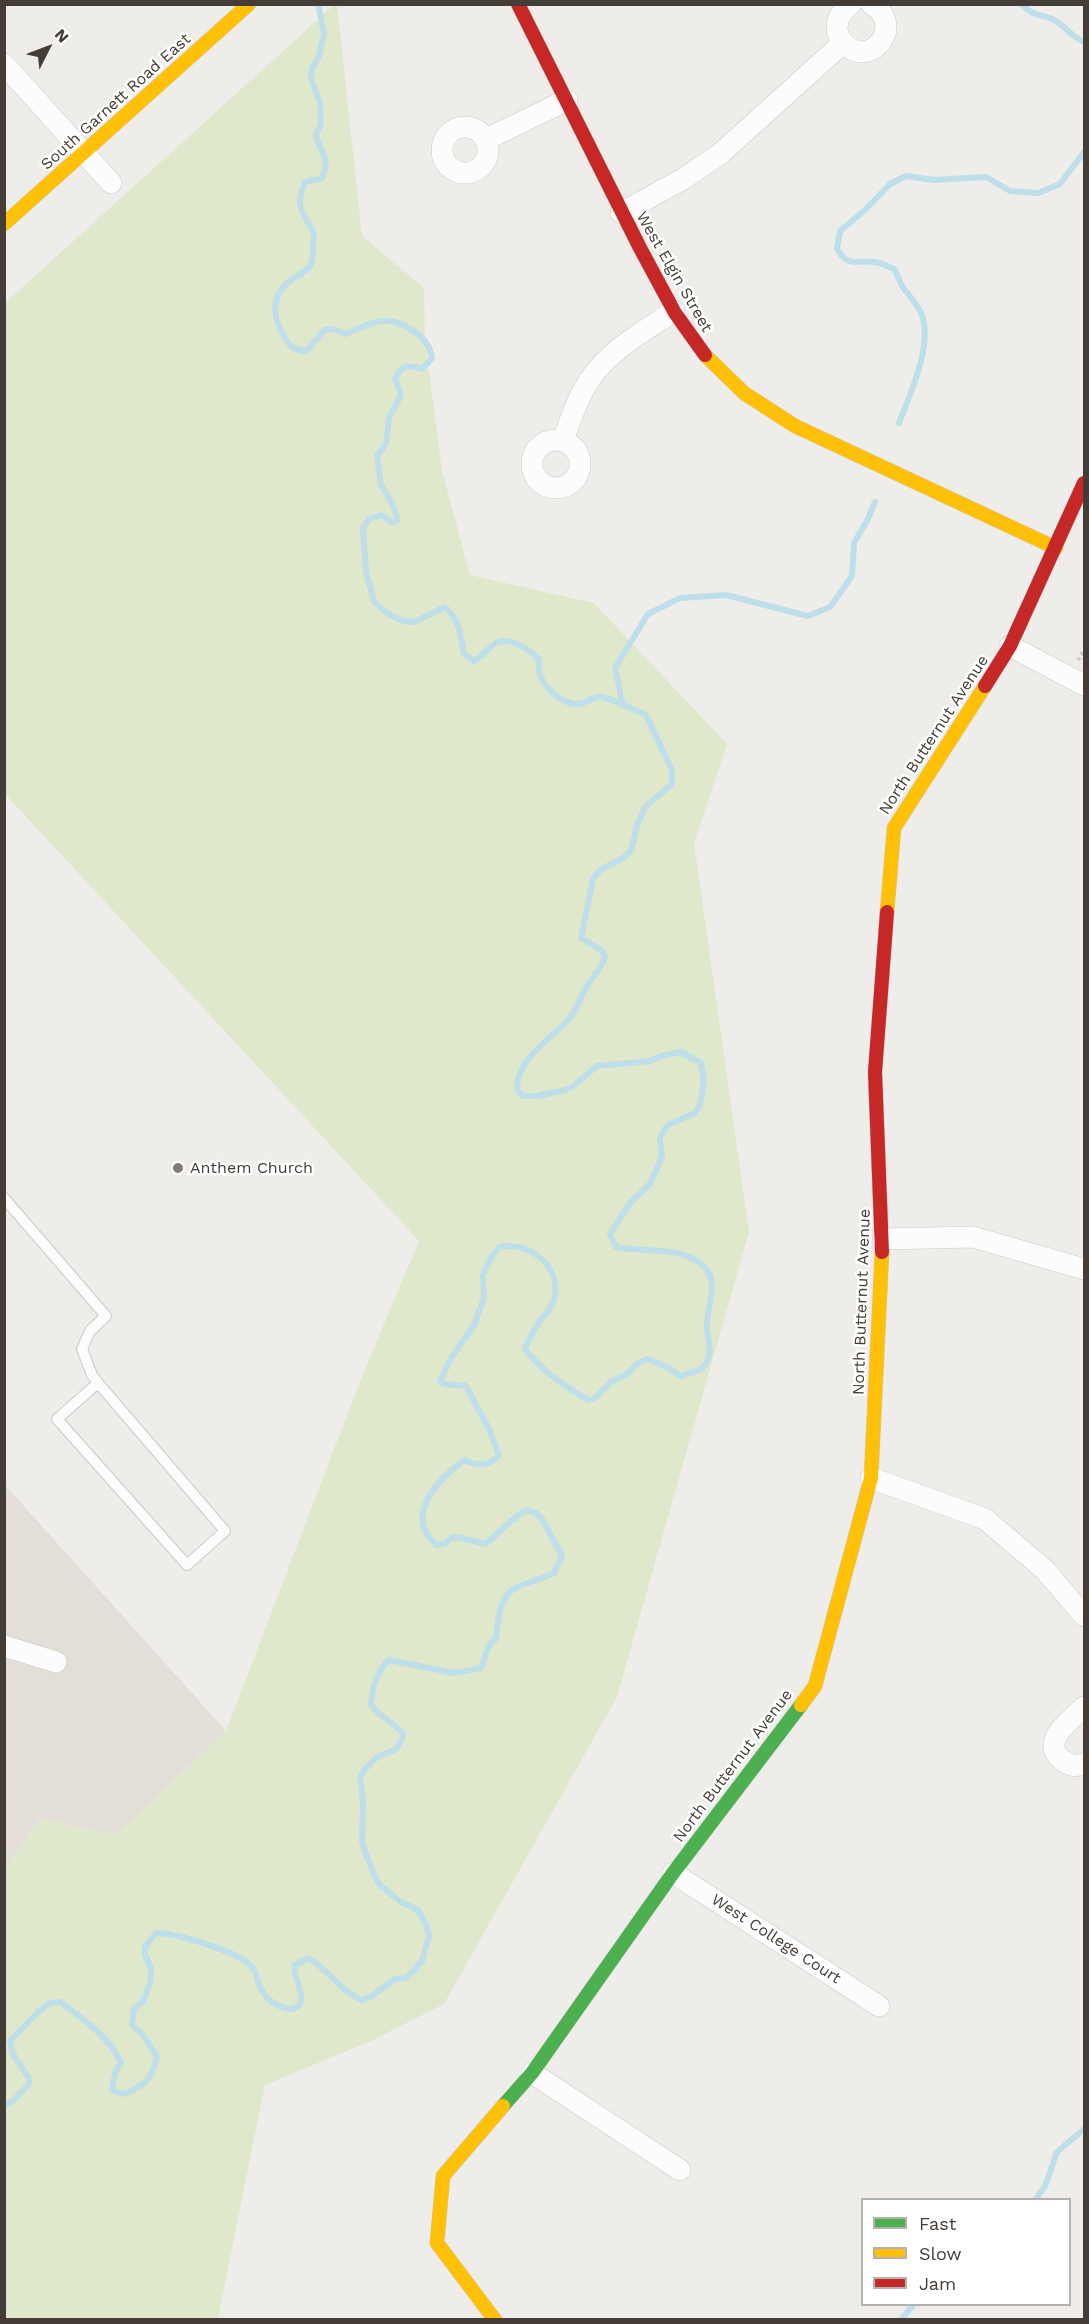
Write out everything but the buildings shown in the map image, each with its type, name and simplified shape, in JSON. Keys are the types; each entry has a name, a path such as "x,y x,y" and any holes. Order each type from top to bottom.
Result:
{"street":[{"name":"South Garnett Road East","path":"4,224 249,4"},
{"name":"West Elgin Street","path":"518,4 621,213 674,311 701,350 729,380 760,406 795,426 1056,548"},
{"path":"852,4 844,10 837,24 837,32 843,43 861,52 869,51 882,41 886,25 884,17 871,4"},
{"path":"621,213 683,179 720,154 843,43"},
{"path":"4,64 111,183"},
{"path":"485,140 567,100"},
{"path":"563,441 584,388 598,368 621,347 674,311"},
{"name":"North Butternut Avenue","path":"495,2319 437,2243 443,2176 532,2073 673,1873 815,1686 871,1478 883,1239 875,1072 894,828 1010,646 1084,483"},
{"path":"1010,646 1084,685"},
{"path":"883,1239 973,1237 1084,1269"},
{"path":"871,1478 985,1520 1045,1570 1084,1616"},
{"path":"4,1647 56,1662"},
{"path":"1084,1707 1056,1733 1053,1745 1058,1756 1069,1765 1084,1764"},
{"name":"West College Court","path":"673,1873 879,2006"},
{"path":"532,2073 680,2170"}],"lane":[{"path":"4,1198 106,1316 90,1331 82,1349 88,1368 98,1383 225,1531 187,1565 57,1419 98,1383"}],"shaded area":[{"path":"5,1485 226,1731 117,1835 40,1819 5,1869"}],"green space":[{"path":"335,4 337,5 362,236 424,288 425,341 442,470 470,575 594,603 727,744 694,843 749,1232 617,1697 444,2004 371,2041 265,2085 218,2319 5,2319 5,1869 40,1819 117,1835 226,1731 362,1376 419,1241 5,794 5,303"}],"waterway":[{"path":"5,2105 13,2101 29,2084 29,2078 13,2054 10,2041 50,2003 60,2002 95,2029 110,2045 121,2063 115,2073 112,2090 124,2094 146,2081 153,2071 157,2057 143,2035 132,2025 134,2009 144,2000 151,1980 151,1968 145,1955 145,1947 156,1933 201,1942 244,1960 253,1968 261,1990 267,1997 276,2004 291,2009 299,2005 301,2001 295,1965 308,1958 347,1991 362,2000 372,1996 395,1979 406,1978 422,1961 429,1936 426,1924 418,1910 401,1902 380,1885 362,1843 363,1800 360,1779 364,1770 377,1757 396,1749 402,1740 403,1733 371,1705 376,1680 381,1669 389,1660 454,1673 481,1668 488,1648 496,1639 500,1610 506,1596 517,1587 554,1573 562,1556 542,1519 536,1513 527,1510 485,1544 452,1537 445,1544 436,1545 427,1534 423,1522 428,1499 454,1468 464,1460 483,1464 491,1462 499,1455 489,1429 466,1386 444,1384 440,1381 451,1358 474,1325 484,1298 483,1276 490,1259 499,1247 510,1246 531,1251 547,1265 555,1284 554,1300 525,1348 545,1370 589,1400 595,1398 611,1382 627,1374 638,1363 647,1359 667,1367 680,1376 703,1367 709,1354 707,1320 712,1284 706,1268 682,1254 616,1247 610,1234 630,1203 650,1184 662,1156 660,1139 664,1130 668,1125 695,1113 700,1105 704,1080 701,1063 681,1052 650,1061 597,1066 565,1090 537,1096 522,1096 517,1089 519,1078 528,1059 572,1015 588,984 604,961 605,956 601,950 581,938 593,879 600,870 631,851 637,825 645,807 672,784 672,770 646,715 602,697 579,704 563,700 544,683 539,660 526,648 508,641 496,643 474,661 464,654 457,623 445,607 415,622 403,621 388,614 374,602 366,572 363,528 369,519 382,515 393,523 398,520 392,503 381,485 377,456 386,444 389,418 401,395 395,379 397,374 406,367 413,366 422,369 432,358 430,350 412,330 395,322 377,322 346,334 333,329 325,330 306,351 289,344 279,326 275,311 280,291 312,263 314,234 301,210 302,191 305,182 322,178 326,166 316,135 321,124 320,103 311,78 312,68 319,56 324,34 318,4"},
{"path":"1022,4 1033,13 1056,21 1084,42"},
{"path":"899,423 923,354 925,339 921,313 903,288 894,269 875,262 849,261 841,255 837,249 840,231 890,184 906,176 934,180 986,177 1010,191 1038,193 1060,184 1084,152"},
{"path":"623,706 615,668 648,614 680,598 726,595 808,616 830,607 852,576 854,543 875,502"},
{"path":"1036,2198 1045,2186 1057,2152 1084,2129"},
{"path":"901,2320 912,2306"}],"traffic: fast":[{"path":"503,2106 532,2073 673,1873 801,1705"}],"traffic: slow":[{"path":"4,224 249,4"},
{"path":"705,355 744,393 795,426 1056,548"},
{"path":"887,912 894,828 985,686"},
{"path":"801,1705 815,1686 871,1478 882,1252"},
{"path":"495,2320 437,2243 443,2176 503,2106"}],"traffic: jam":[{"path":"518,4 640,248 675,313 705,355"},
{"path":"985,686 1010,646 1084,483"},
{"path":"882,1252 875,1072 887,912"}],"place":[{"name":"Anthem Church","path":"178,1168"}]}
